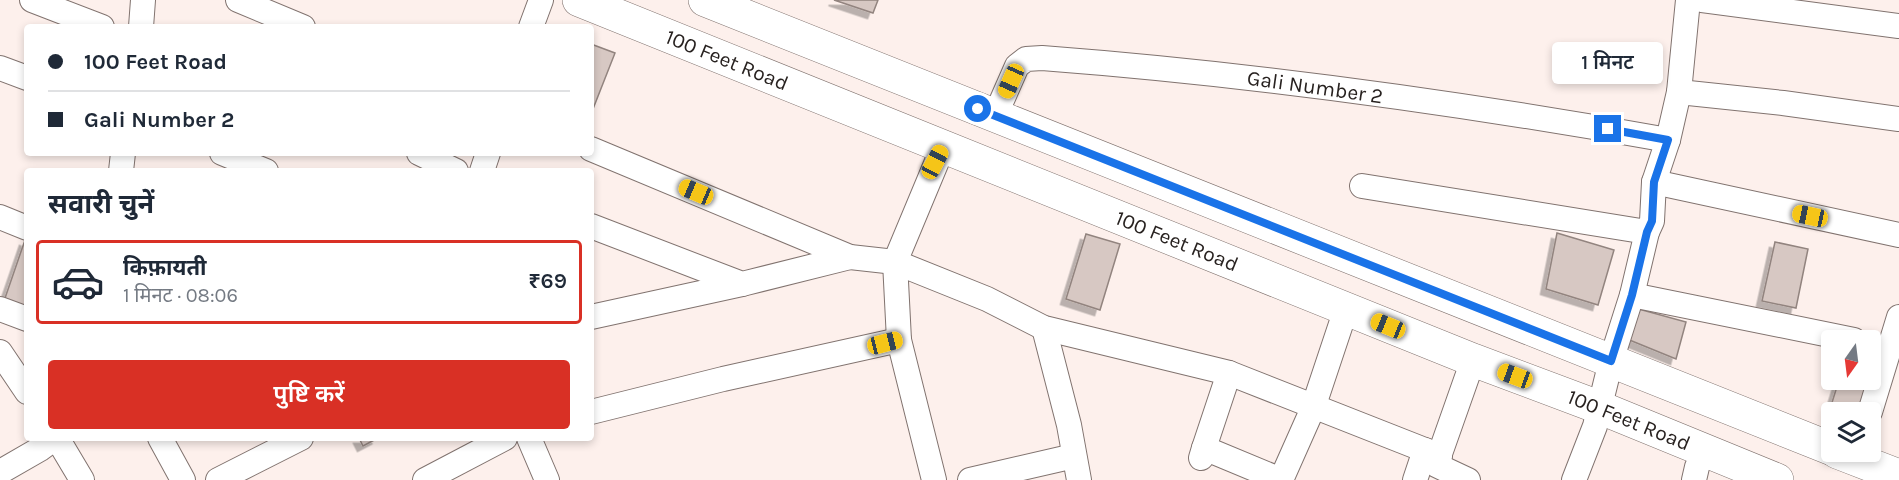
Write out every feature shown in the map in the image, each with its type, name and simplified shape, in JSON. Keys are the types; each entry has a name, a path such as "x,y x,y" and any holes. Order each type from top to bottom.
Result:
{"main road":[{"name":"100 Feet Road","path":"579,0 1473,360 1601,408 1699,465 1777,480"},
{"path":"705,0 1821,443"},
{"path":"943,147 962,102"},
{"path":"1867,462 1899,476"}],"street":[{"path":"32,0 94,24"},
{"path":"141,24 143,0"},
{"path":"238,0 296,24"},
{"path":"532,24 541,0"},
{"path":"1574,480 1601,408 1611,361 1652,221 1654,182 1668,140 1679,92 1688,0"},
{"path":"1702,0 1899,26"},
{"name":"Gali Number 2","path":"994,116 1017,66 1026,59 1042,58 1205,72 1548,119 1668,140"},
{"path":"0,68 24,77"},
{"path":"1679,92 1899,119"},
{"path":"934,480 898,340 895,262 943,147"},
{"path":"594,149 850,257 895,262 987,299 1044,328 1229,373 1432,453"},
{"path":"229,156 259,168"},
{"path":"424,156 445,168"},
{"path":"1654,182 1899,235"},
{"path":"1362,186 1647,232"},
{"path":"0,217 24,227"},
{"path":"594,227 742,284"},
{"path":"594,316 742,284 850,257"},
{"path":"1632,295 1821,333"},
{"path":"0,309 24,318"},
{"path":"1229,373 1202,453 1281,480 1313,408 1346,309"},
{"path":"1872,402 1886,347 1899,317"},
{"path":"1044,328 1069,425 1079,480"},
{"path":"594,411 723,379 898,340"},
{"path":"0,352 24,388"},
{"path":"1415,480 1432,453 1473,360"},
{"path":"0,472 51,441"},
{"path":"58,441 82,480"},
{"path":"162,441 183,480"},
{"path":"218,480 295,441"},
{"path":"425,480 499,441"},
{"path":"530,441 547,480"},
{"path":"1432,453 1436,465 1468,480"},
{"path":"970,480 1074,456"}],"building":[{"path":"834,0 878,0 873,13"},
{"path":"594,45 615,53 594,106"},
{"path":"1557,233 1614,250 1598,305 1546,289"},
{"path":"1086,234 1120,244 1100,310 1066,299"},
{"path":"1775,242 1808,249 1796,308 1762,301"},
{"path":"24,243 24,310 3,304"},
{"path":"1635,308 1686,322 1676,359 1627,339"},
{"path":"1836,390 1873,390 1870,402 1832,402"},
{"path":"360,441 372,441 363,446"}],"route":[{"path":"978,109 1611,361 1625,320 1647,232 1652,221 1654,182 1668,140 1608,129"}]}
